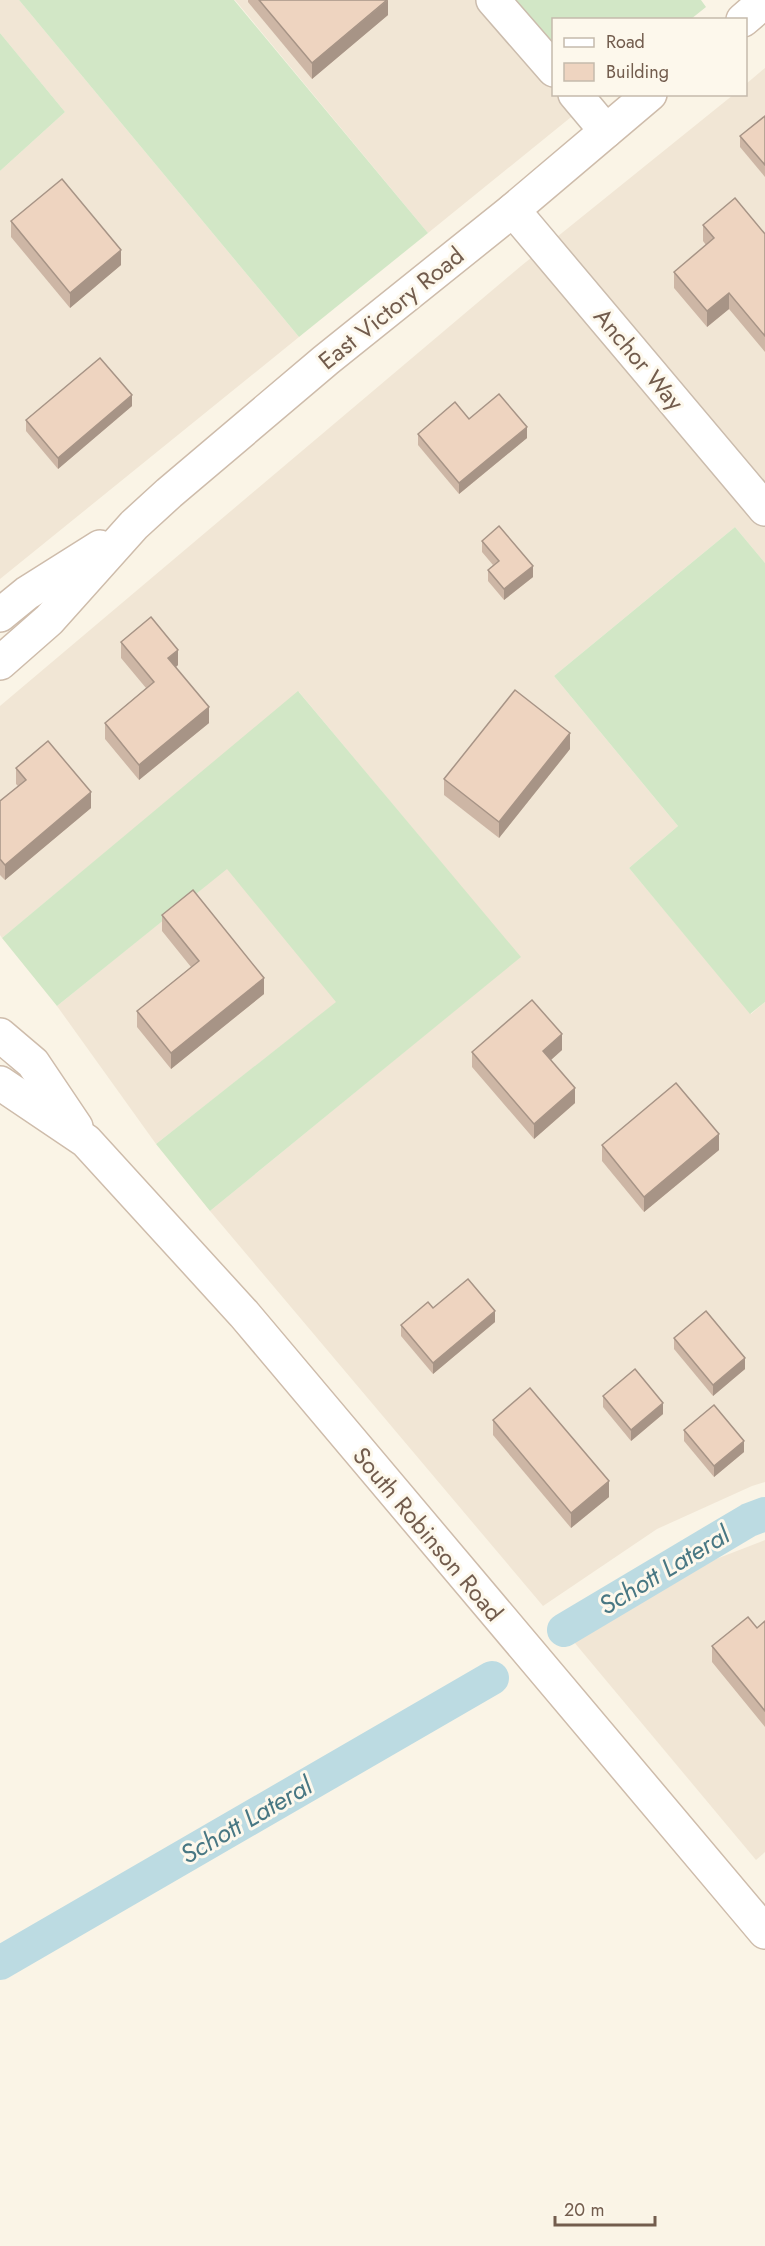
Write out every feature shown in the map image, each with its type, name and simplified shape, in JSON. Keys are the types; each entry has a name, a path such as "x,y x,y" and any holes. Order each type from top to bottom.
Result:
{"street":[{"path":"493,0 552,68"},
{"path":"745,18 765,2"},
{"path":"577,96 606,131"},
{"name":"East Victory Road","path":"0,663 49,620 134,525 326,360 513,210 649,96"},
{"name":"Anchor Way","path":"513,210 765,509"},
{"name":"East Victory Road","path":"0,615 27,593 134,525"},
{"name":"South Robinson Road","path":"0,1035 33,1063 86,1141 243,1314 765,1932"},
{"name":"South Robinson Road","path":"0,1083 86,1141"}],"shaded area":[{"path":"0,0 19,0 299,337 0,579 0,171 65,112 0,33"},
{"path":"235,0 490,0 552,75 552,96 570,96 581,109 428,233"},
{"path":"765,68 765,563 735,527 554,676 678,826 629,868 751,1014 765,1002 765,1482 657,1529 543,1606 210,1211 520,957 299,692 2,938 0,935 0,706 521,266 732,96 747,96 747,83"},
{"path":"227,868 337,1002 156,1144 57,1006"},
{"path":"765,1540 765,1852 756,1860 569,1636 672,1576"}],"green space":[{"path":"19,0 234,0 428,233 299,337"},
{"path":"490,0 701,0 706,7 692,18 552,18 552,75"},
{"path":"0,33 65,112 0,171"},
{"path":"735,527 765,563 765,1002 750,1014 629,868 678,826 554,676"},
{"path":"298,691 521,957 210,1211 156,1144 336,1002 227,869 57,1006 2,938"}],"building":[{"path":"259,0 387,0 312,63"},
{"path":"765,116 765,165 740,136"},
{"path":"62,179 121,250 70,293 11,221"},
{"path":"735,198 765,234 765,336 729,293 707,311 674,272 714,238 703,225"},
{"path":"100,358 132,395 58,458 26,420"},
{"path":"499,394 527,427 459,483 418,434 455,402 469,419"},
{"path":"499,526 533,566 504,589 488,570 499,561 482,541"},
{"path":"151,617 178,650 168,658 209,707 139,765 105,723 154,682 121,642"},
{"path":"515,690 570,733 499,822 444,779"},
{"path":"48,741 91,792 5,865 0,859 0,801 26,780 16,768"},
{"path":"193,890 264,978 171,1053 137,1011 199,961 162,915"},
{"path":"532,1000 562,1034 543,1051 575,1088 534,1124 472,1052"},
{"path":"676,1083 719,1134 644,1197 602,1145"},
{"path":"468,1279 495,1311 433,1363 401,1325 428,1302 433,1308"},
{"path":"706,1311 745,1358 713,1385 674,1338"},
{"path":"635,1369 663,1403 631,1430 603,1396"},
{"path":"530,1388 609,1481 571,1513 493,1420"},
{"path":"714,1405 744,1441 714,1466 684,1430"},
{"path":"748,1617 757,1628 765,1621 765,1711 712,1646"}],"waterway":[{"name":"Schott Lateral","path":"564,1630 749,1520 765,1514"},
{"name":"Schott Lateral","path":"0,1963 492,1678"}]}
